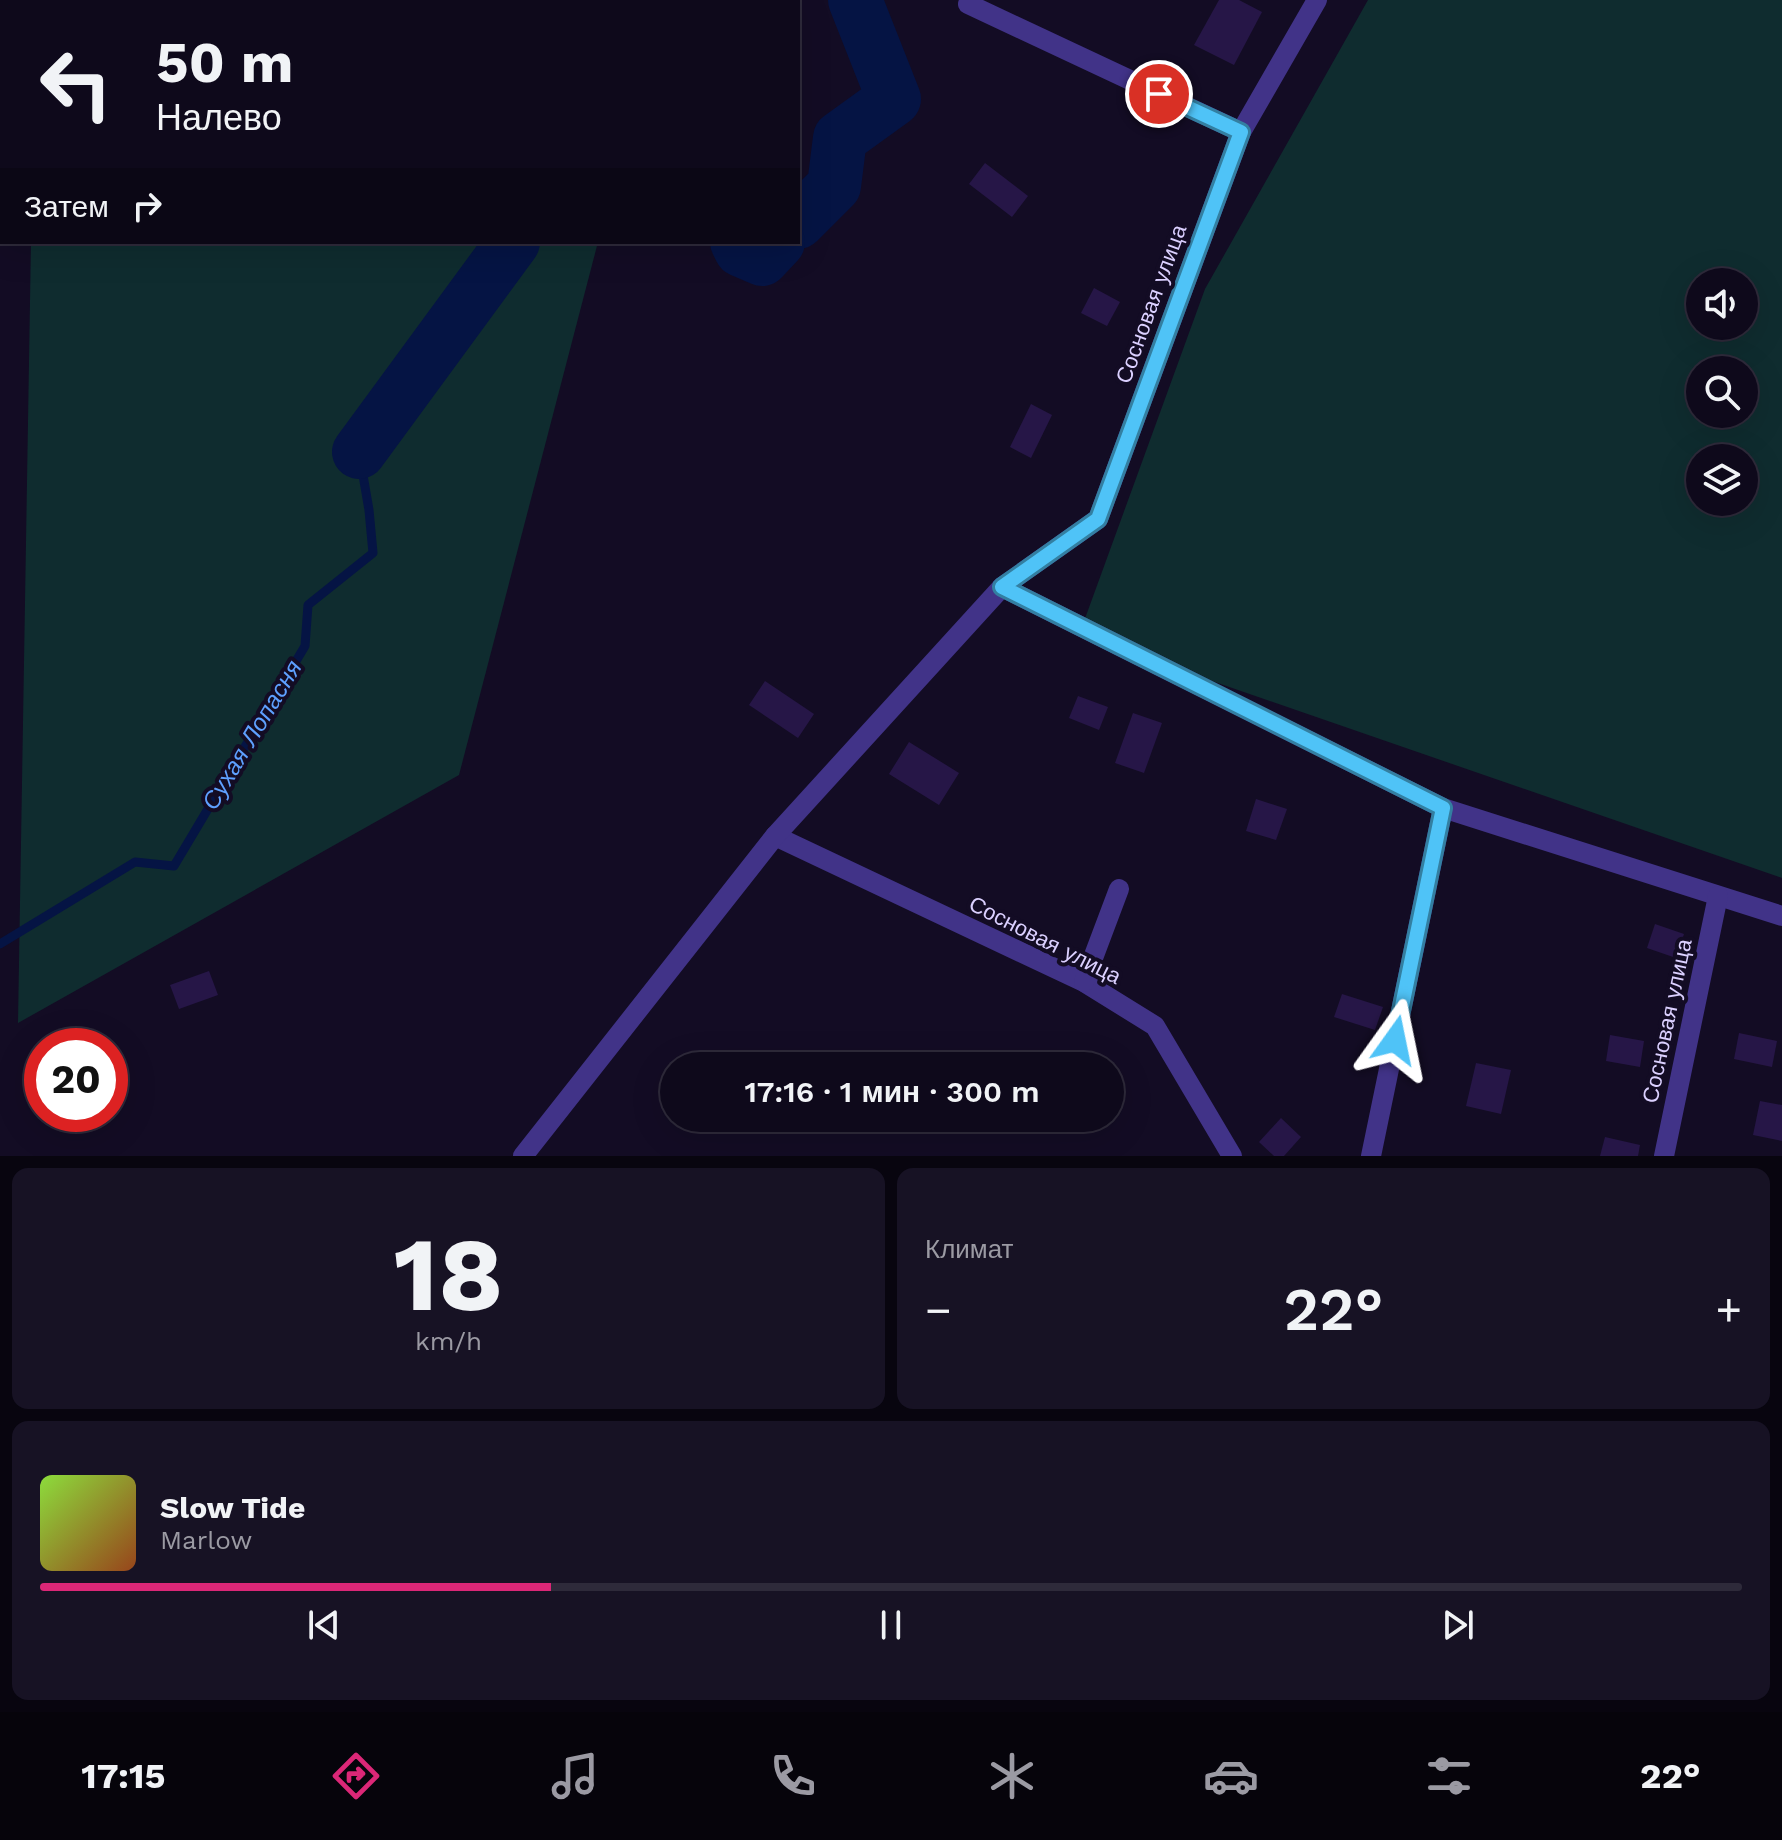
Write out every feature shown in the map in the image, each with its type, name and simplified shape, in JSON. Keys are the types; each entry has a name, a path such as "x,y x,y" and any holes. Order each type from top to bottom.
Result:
{"lane":[{"name":"Сосновая улица","path":"523,1156 775,836 1002,587 1098,519 1241,132 1317,0"},
{"path":"968,4 1241,132"},
{"path":"1002,587 1443,808 1782,916"},
{"path":"1371,1156 1443,808"},
{"name":"Сосновая улица","path":"775,836 1084,982 1155,1026 1232,1156"},
{"path":"1084,982 1119,889"},
{"name":"Сосновая улица","path":"1664,1156 1718,896"}],"green space":[{"path":"1368,0 1782,0 1782,878 1079,635 1205,289"},
{"path":"31,244 597,244 459,775 18,1023"}],"building":[{"path":"1219,0 1239,0 1262,12 1234,65 1194,45"},
{"path":"985,163 1028,196 1012,217 969,184"},
{"path":"1094,288 1120,302 1107,326 1081,313"},
{"path":"1031,404 1052,415 1031,458 1010,447"},
{"path":"765,681 814,714 798,738 749,705"},
{"path":"1078,696 1108,707 1099,730 1069,718"},
{"path":"1133,713 1162,723 1144,773 1115,763"},
{"path":"909,742 959,773 939,805 889,774"},
{"path":"1256,799 1287,809 1276,840 1246,831"},
{"path":"1655,924 1684,934 1676,958 1647,948"},
{"path":"209,971 218,995 179,1009 170,985"},
{"path":"1342,994 1383,1007 1375,1030 1334,1017"},
{"path":"1739,1033 1777,1041 1772,1067 1734,1059"},
{"path":"1610,1035 1644,1041 1640,1067 1606,1061"},
{"path":"1476,1063 1511,1070 1501,1114 1466,1106"},
{"path":"1760,1101 1782,1105 1782,1141 1753,1135"},
{"path":"1281,1118 1301,1137 1284,1156 1274,1156 1259,1142"},
{"path":"1605,1137 1640,1145 1638,1156 1600,1156"}],"waterway":[{"name":"Сухая Лопасня","path":"800,220 834,186 840,138 894,99 855,0"},
{"name":"Сухая Лопасня","path":"359,452 512,244"},
{"name":"Сухая Лопасня","path":"738,244 741,250 762,259 776,244"},
{"name":"Сухая Лопасня","path":"0,944 135,862 174,866 305,646 308,605 373,553 359,452"}],"route":[{"path":"1159,94 1241,132 1098,519 1002,587 1443,808 1395,1040"}]}
